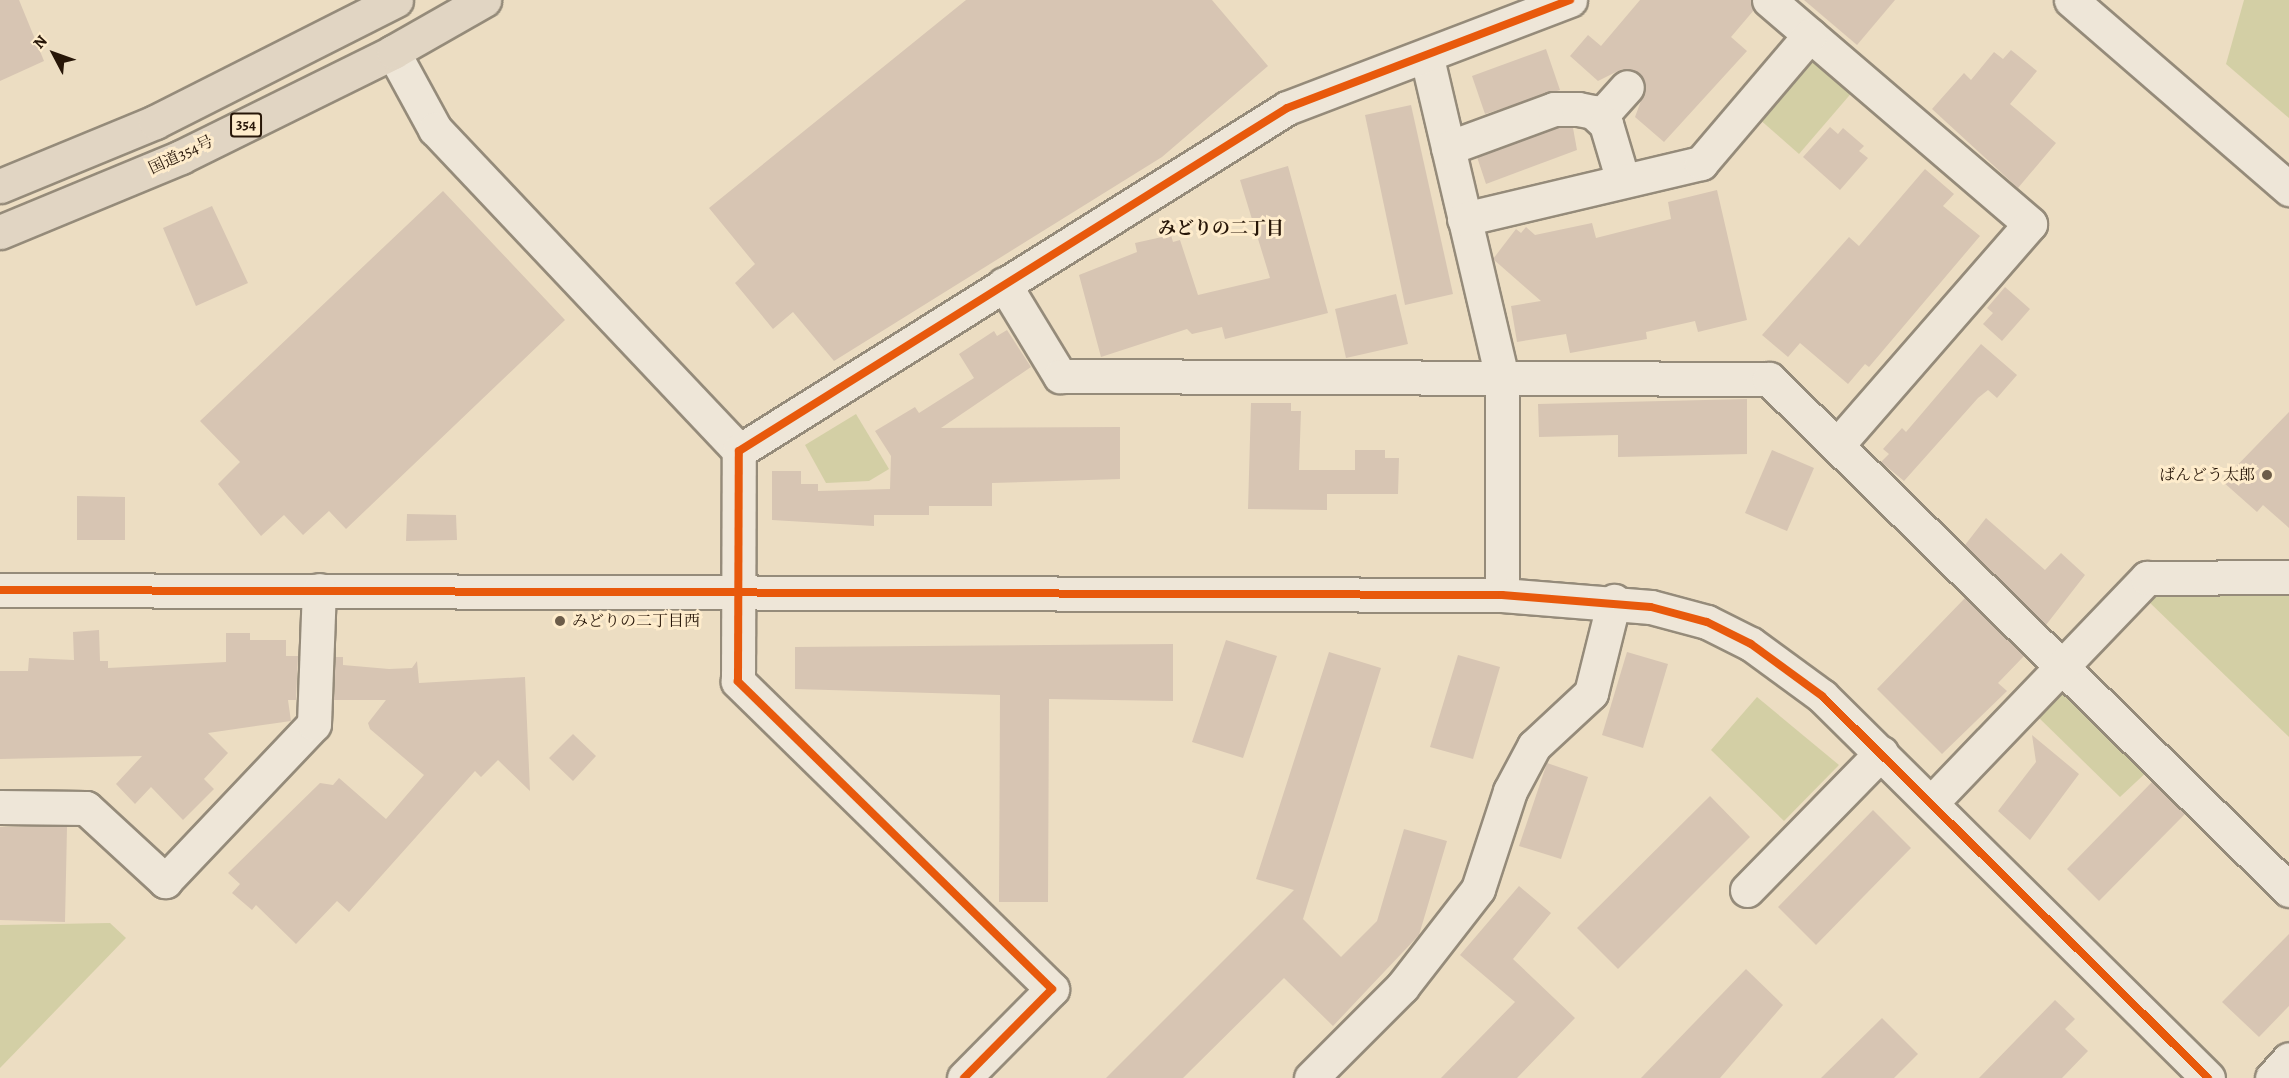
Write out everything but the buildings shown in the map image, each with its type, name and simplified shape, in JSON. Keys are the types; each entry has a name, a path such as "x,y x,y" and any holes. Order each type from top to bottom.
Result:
{"highway":[{"name":"国道354号","path":"0,232 181,157 393,52 484,0"},
{"path":"0,186 155,122 378,5"}],"street":[{"path":"739,451 1287,108 1427,58 1570,0"},
{"path":"1769,0 2030,224 1838,444"},
{"path":"2071,0 2289,189"},
{"path":"1464,219 1701,163 1810,35"},
{"path":"393,52 435,129 739,451 735,593 738,681 1052,990 964,1078"},
{"path":"1427,58 1502,379 1502,595"},
{"path":"1600,117 1627,87"},
{"path":"1448,148 1554,109 1600,117"},
{"path":"1600,117 1623,181"},
{"path":"1004,284 1060,376 1769,379 1838,444 2289,890"},
{"path":"1931,803 2061,664 2146,578 2289,578"},
{"path":"0,590 1502,595 1614,601 1707,622 1751,644 1822,696 2208,1078"},
{"path":"0,807 86,808 165,881 314,724 318,590"},
{"path":"1311,1078 1402,987 1478,889 1510,791 1534,746 1591,693 1614,601"},
{"path":"1747,890 1881,753"},
{"path":"2272,1078 2289,1059"}],"shaded area":[{"path":"2244,0 2289,0 2289,118 2226,64"},
{"path":"1820,61 1854,90 1799,154 1758,118 1803,65"},
{"path":"856,414 889,469 869,481 826,483 805,445"},
{"path":"2155,593 2289,594 2289,737 2148,601"},
{"path":"2057,693 2073,693 2151,768 2120,797 2036,715"},
{"path":"1757,697 1839,765 1784,821 1711,750"},
{"path":"110,923 126,938 0,1068 0,925"}],"cycle path":[{"path":"964,1078 1052,989 738,681 739,451 1287,108 1570,0"},
{"path":"0,590 1502,595 1651,607 1707,622 1751,644 1822,696 2208,1078"}],"place":[{"name":"ばんどう太郎","path":"2267,475"},
{"name":"みどりの二丁目西","path":"560,621"}],"district":[{"name":"みどりの二丁目","path":"1221,228"}]}
